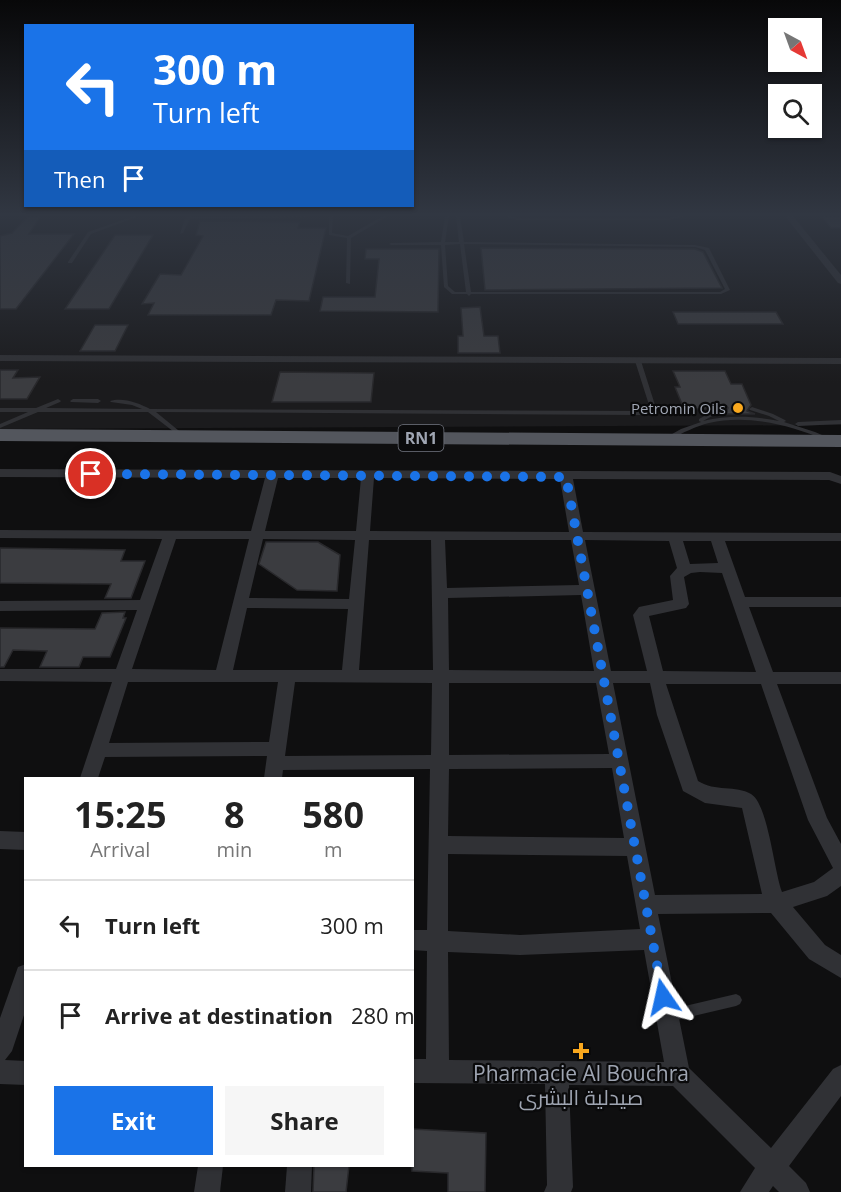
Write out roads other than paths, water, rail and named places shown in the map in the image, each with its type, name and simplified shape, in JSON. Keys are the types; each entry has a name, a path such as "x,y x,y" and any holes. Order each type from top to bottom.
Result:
{"highway":[{"name":"RN1","path":"0,435 666,439 838,446"},
{"name":"RN1","path":"0,450 838,446"}],"street":[{"path":"0,358 841,362"},
{"path":"0,473 566,477 830,476 841,480"},
{"path":"223,676 272,474"},
{"path":"350,676 368,475"},
{"path":"566,477 617,761 678,1074 798,1192"},
{"path":"89,777 171,533"},
{"path":"0,534 841,537"},
{"path":"437,1070 438,845 441,760 441,593 438,535"},
{"path":"674,536 685,570"},
{"path":"716,536 818,820 841,863"},
{"path":"727,568 685,570 677,576 681,604 644,611 642,615 656,677 690,786 705,795 744,799 753,809 768,882 776,903 817,952 841,967"},
{"path":"441,593 585,590"},
{"path":"740,602 841,602"},
{"path":"240,603 357,604"},
{"path":"0,606 147,605"},
{"path":"0,675 841,678"},
{"path":"275,764 287,676"},
{"path":"98,750 275,764 441,760 617,761"},
{"path":"0,840 24,841"},
{"path":"438,845 634,848"},
{"path":"645,905 776,903 820,889 841,874"},
{"path":"414,940 520,945 652,939"},
{"path":"0,1052 24,981"},
{"path":"414,1071 678,1074"},
{"path":"0,1072 24,1073"},
{"path":"557,1072 560,1187 557,1192"},
{"path":"753,1192 841,1077"},
{"path":"207,1192 211,1167"},
{"path":"298,1192 300,1167"}],"lane":[{"path":"348,272 348,283"},
{"path":"445,272 446,287 454,294 469,295 721,293 726,292 729,288 720,272"},
{"path":"466,272 469,295"},
{"path":"0,410 640,413 647,411 652,405 638,362"},
{"path":"0,426 58,401"},
{"path":"73,401 98,401"},
{"path":"113,401 130,401 150,411 183,437"},
{"path":"666,439 723,408"},
{"path":"752,409 771,415 838,446"},
{"path":"687,429 724,419 788,424 841,422"},
{"path":"667,1016 736,1000"}],"place":[{"name":"Petromin Oils","path":"738,408"},
{"name":"Pharmacie Al Bouchra صيدلية البشرى","path":"581,1051"}]}
